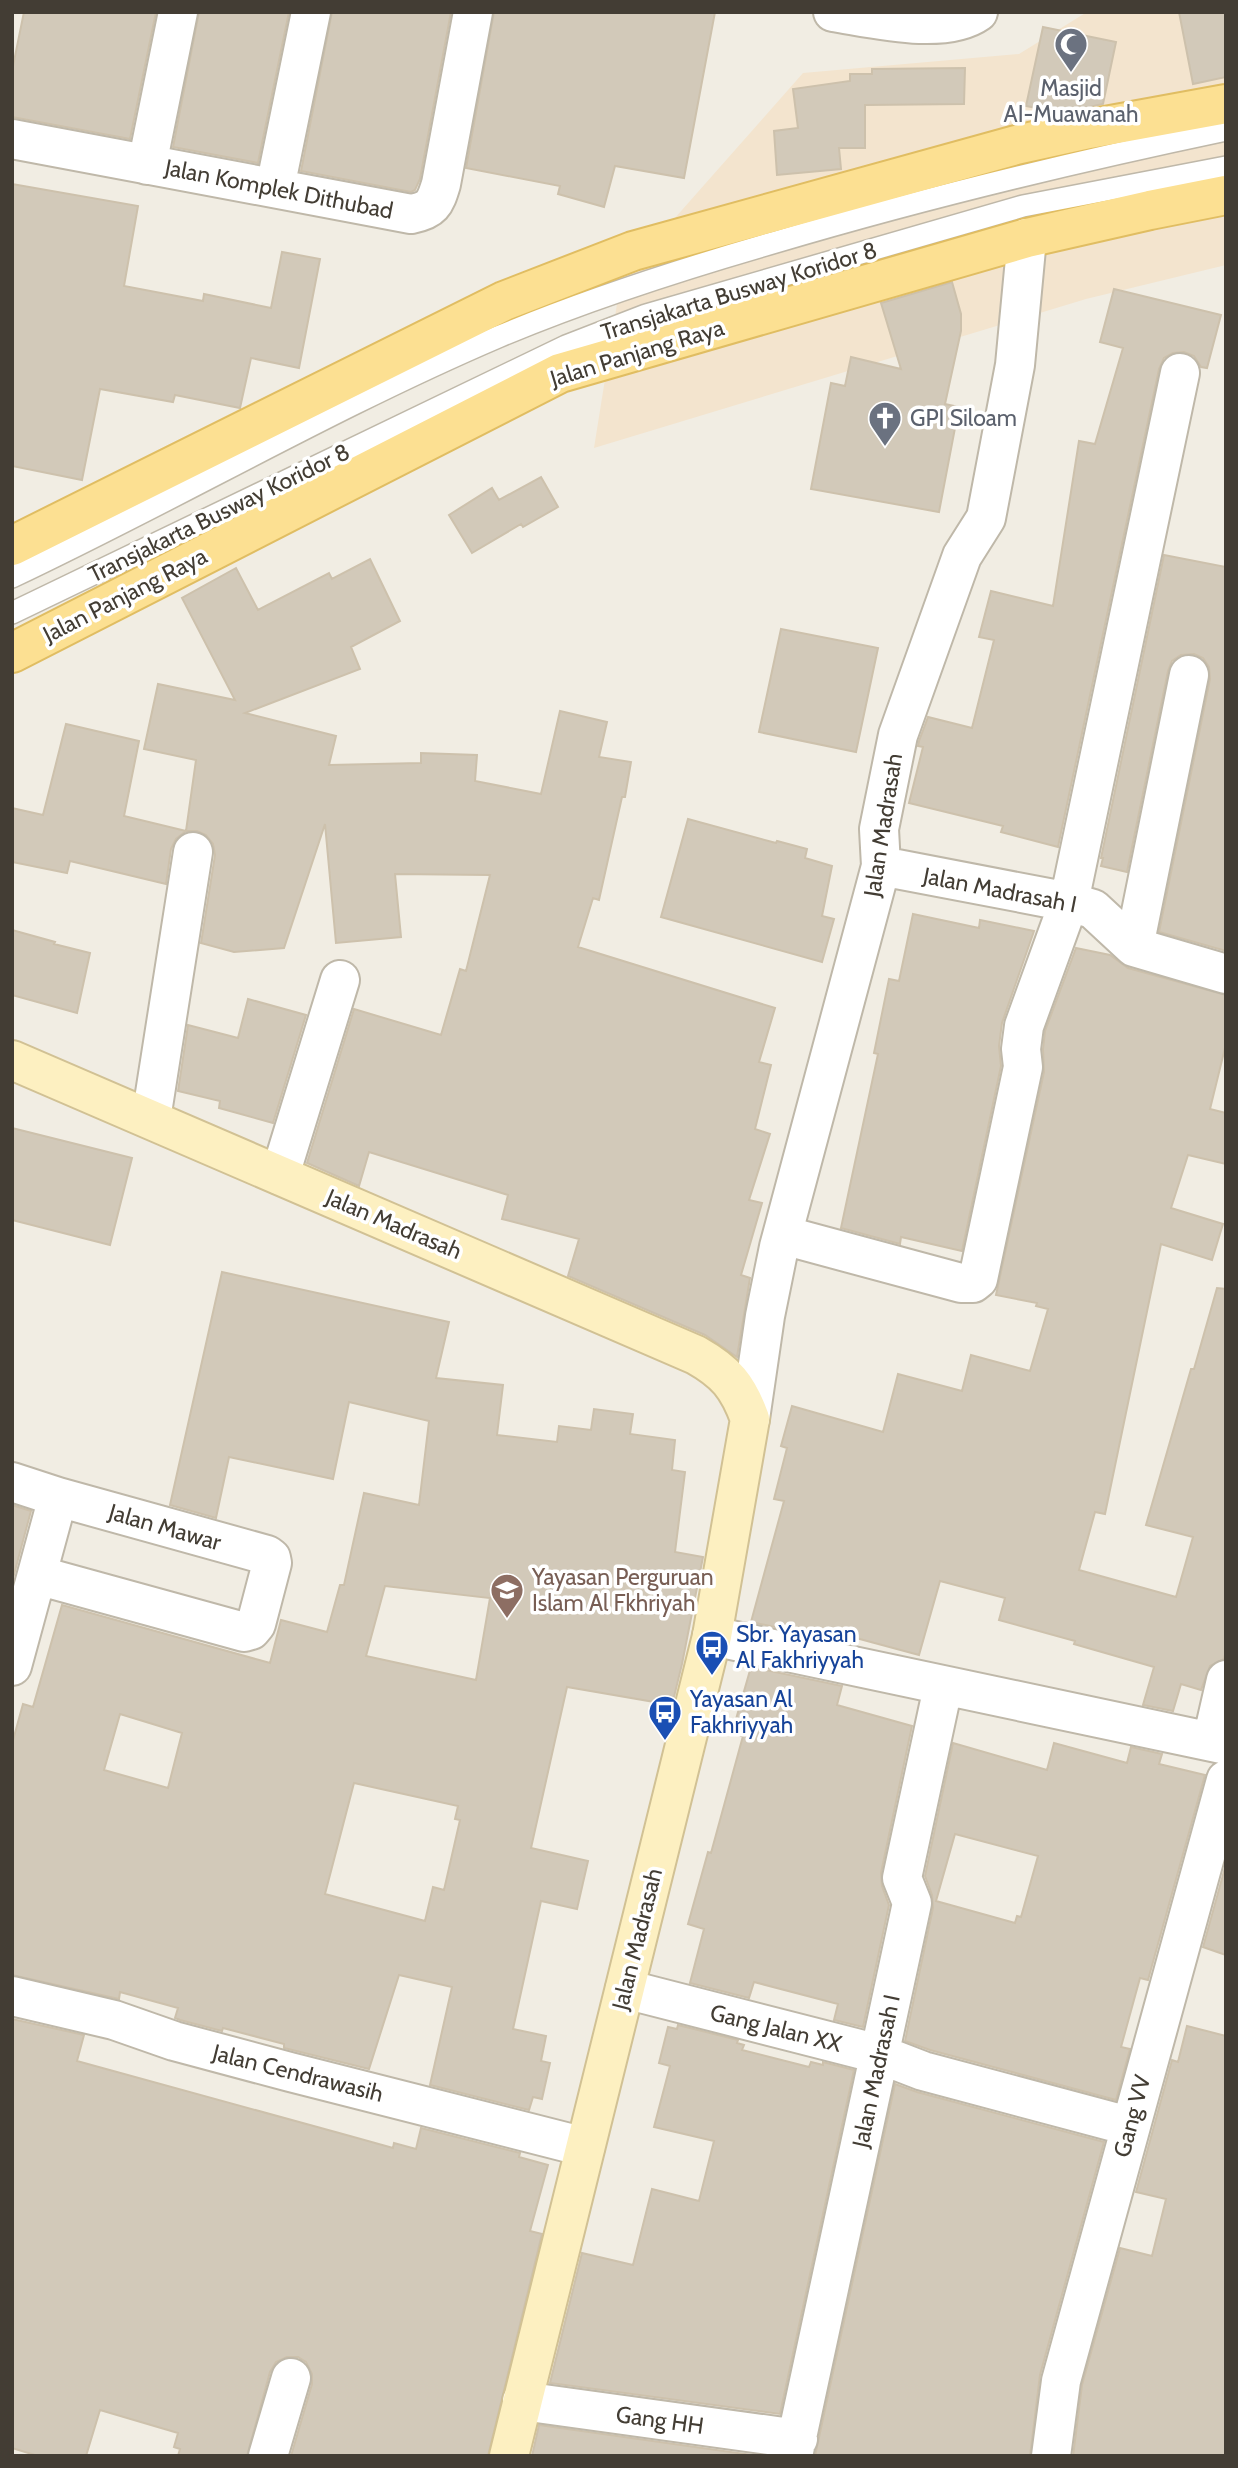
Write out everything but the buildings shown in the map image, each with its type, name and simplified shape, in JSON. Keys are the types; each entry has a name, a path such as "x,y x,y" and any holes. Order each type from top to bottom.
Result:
{"main road":[{"path":"12,546 504,301 633,251 1016,145 1226,104"},
{"name":"Jalan Panjang Raya","path":"12,653 561,373 1027,238 1226,195"}],"street":[{"path":"147,165 178,12"},
{"path":"275,188 310,12"},
{"name":"Jalan Komplek Dithubad","path":"12,139 411,214 426,211 436,201 441,184 473,12"},
{"path":"833,12 924,25 971,17 978,12"},
{"name":"Jalan Madrasah","path":"509,2456 712,1636 750,1419 765,1315 783,1235 881,866 879,829 898,735 962,556 986,518 1015,365 1027,238"},
{"path":"783,1235 961,1283 973,1283 978,1279 1023,1067 1021,1049 1024,1027 1069,902 1180,373"},
{"path":"1133,947 1189,675"},
{"path":"152,1119 193,852"},
{"name":"Jalan Madrasah I","path":"881,866 1093,909 1133,947 1226,974"},
{"path":"280,1175 340,980"},
{"name":"Jalan Madrasah","path":"12,1060 696,1355 718,1368 732,1382 750,1419"},
{"name":"Jalan Mawar","path":"12,1482 267,1555 272,1563 256,1624 251,1630 244,1632 37,1575"},
{"path":"12,1666 58,1497"},
{"path":"712,1636 943,1687 1219,1743 1226,1680"},
{"name":"Jalan Madrasah I","path":"796,2447 912,1903 902,1878 943,1687"},
{"name":"Gang VV","path":"1051,2456 1061,2381 1226,1780"},
{"name":"Gang Jalan XX","path":"625,1989 879,2054 923,2071 1129,2126"},
{"name":"Jalan Cendrawasih","path":"12,1996 114,2020 174,2041 290,2073 585,2147"},
{"path":"268,2456 290,2378"},
{"name":"Gang HH","path":"522,2401 796,2447"}],"lane":[{"name":"Transjakarta Busway Koridor 8","path":"12,577 396,384 499,337 603,297 841,222 1020,175 1226,130"},
{"name":"Transjakarta Busway Koridor 8","path":"12,613 566,345 646,315 1023,206 1226,167"}],"shaded area":[{"path":"1087,12 1226,12 1226,265 1086,299 594,448 621,279 803,73 1019,54"}],"place":[{"name":"Masjid AI-Muawanah","path":"1071,74"},
{"name":"GPI Siloam","path":"885,448"},
{"name":"Yayasan Perguruan Islam Al Fkhriyah","path":"507,1620"},
{"name":"Sbr. Yayasan Al Fakhriyyah","path":"712,1677"},
{"name":"Yayasan Al Fakhriyyah","path":"665,1742"}]}
